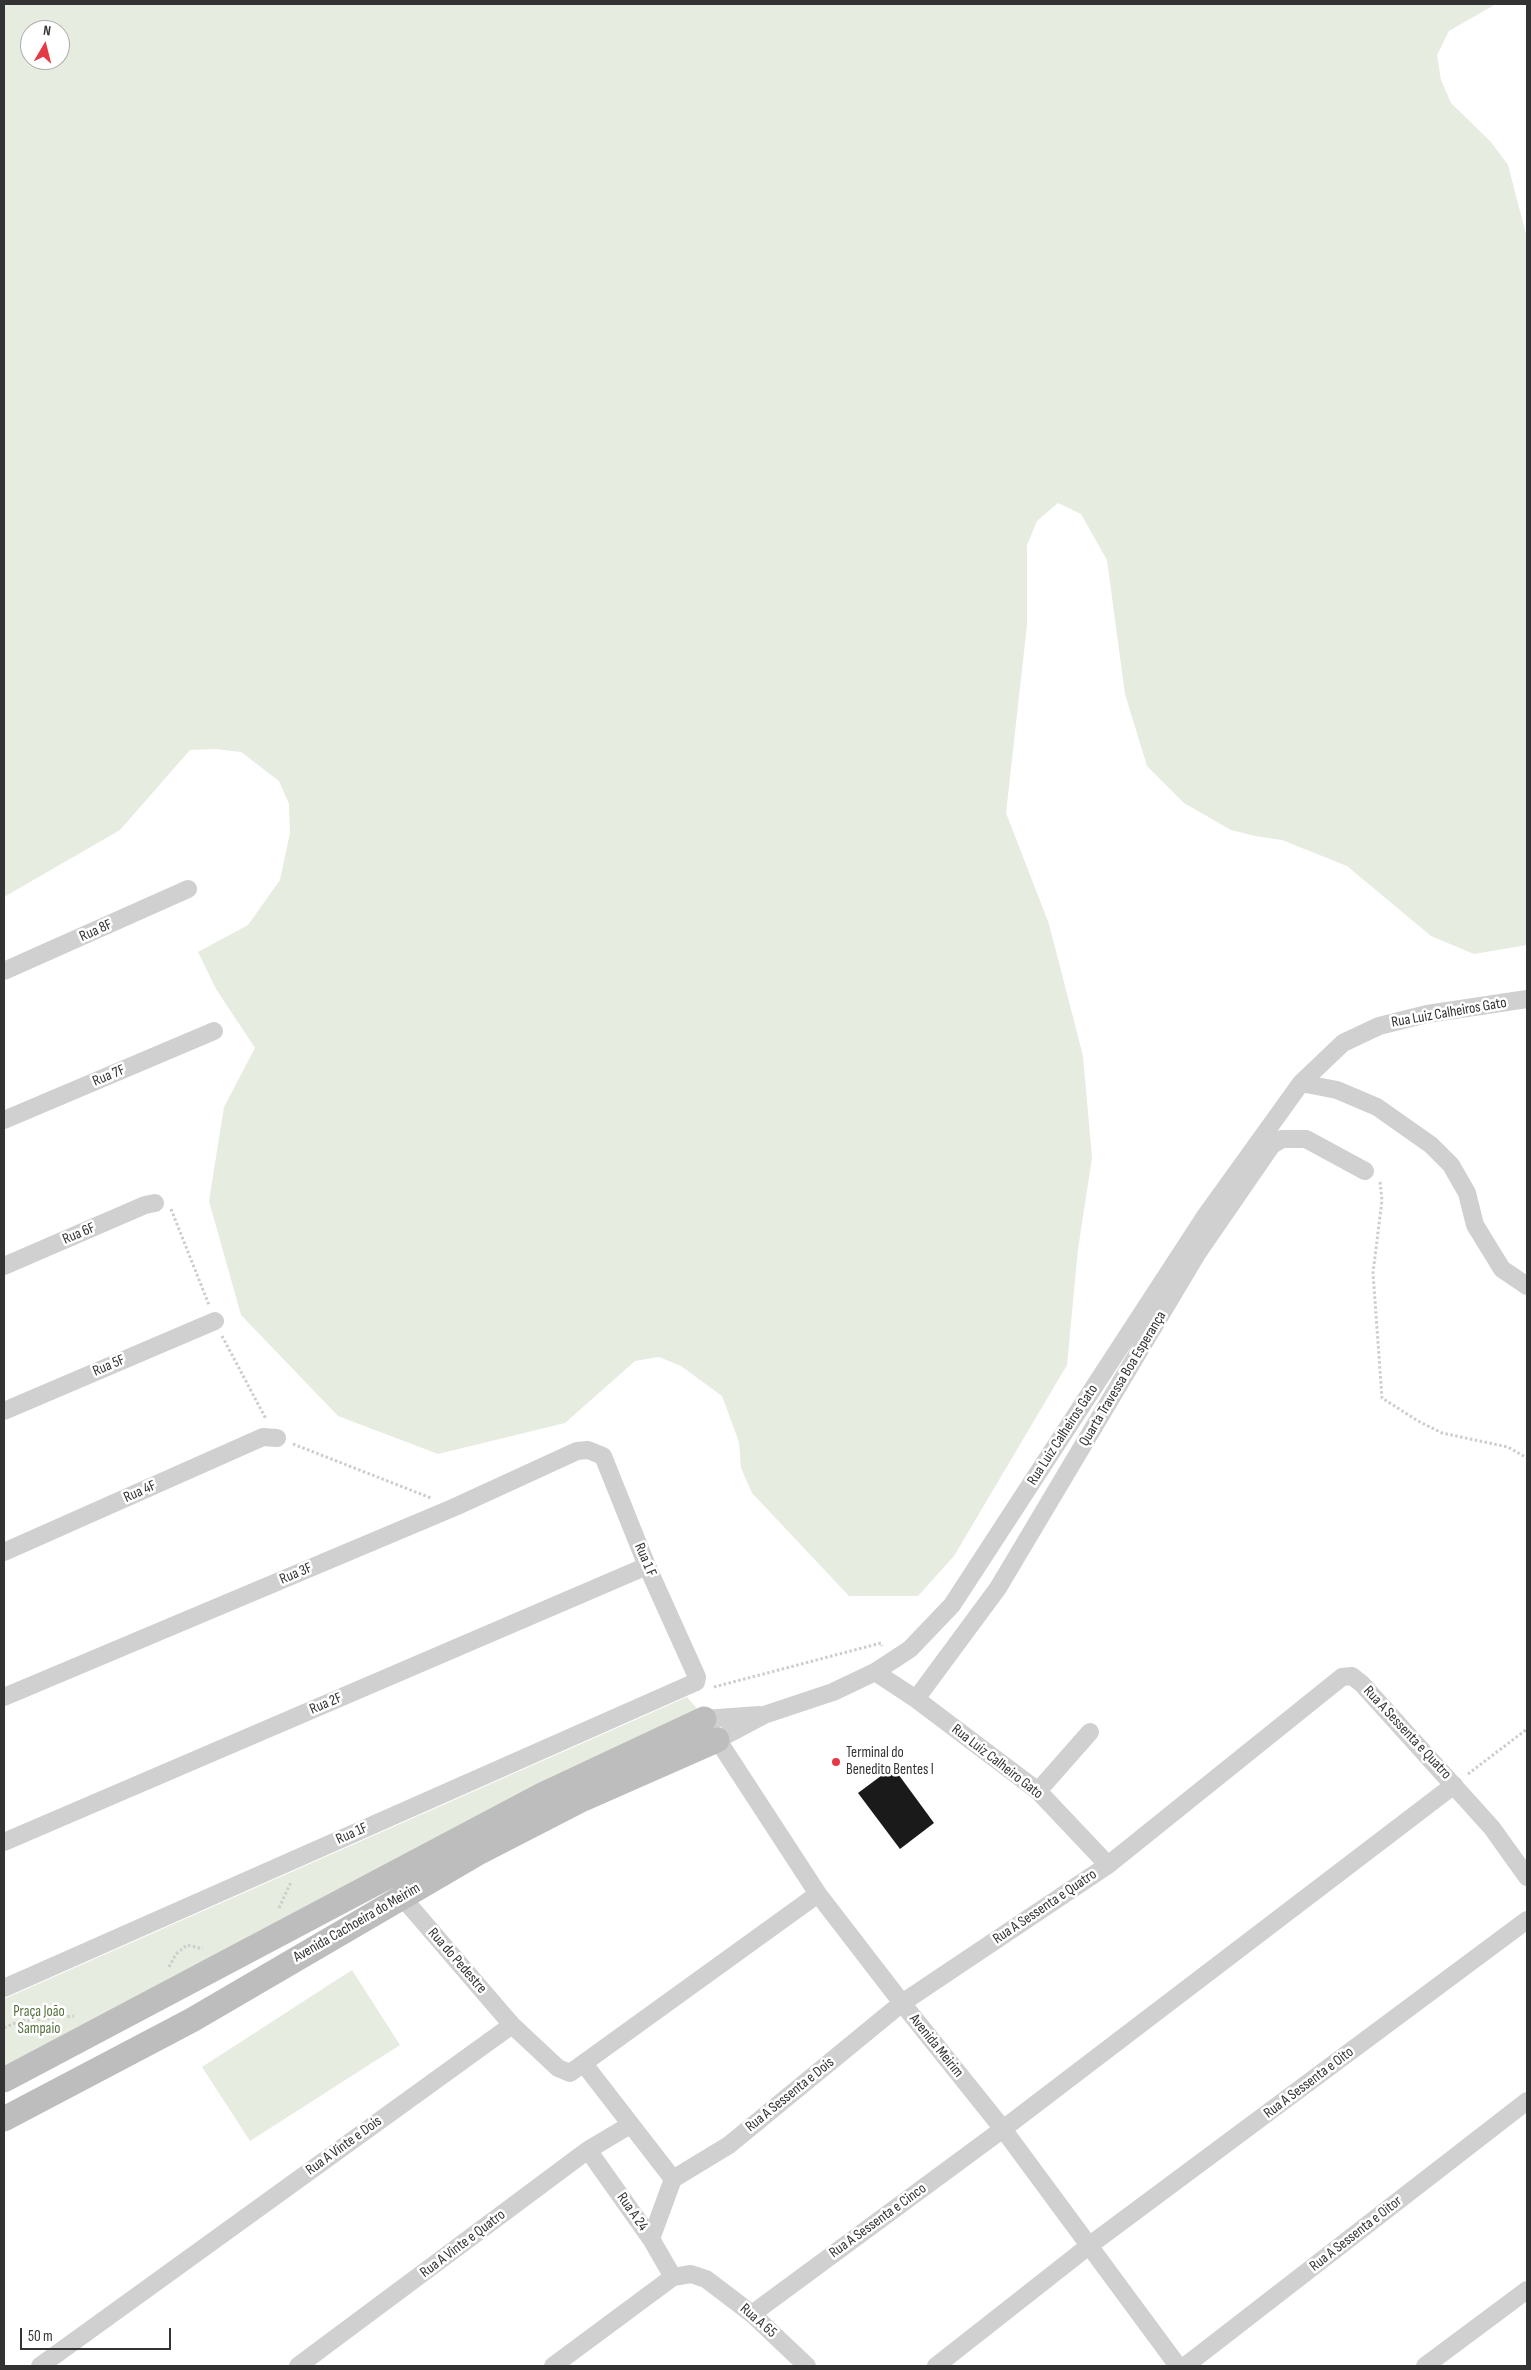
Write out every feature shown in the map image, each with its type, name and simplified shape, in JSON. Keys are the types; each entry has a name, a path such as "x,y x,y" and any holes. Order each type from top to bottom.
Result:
{"street":[{"name":"Rua 8F","path":"4,971 188,890"},
{"name":"Rua Luiz Calheiros Gato","path":"718,1740 764,1715 833,1692 875,1672 910,1649 952,1604 1206,1215 1301,1083 1344,1043 1379,1026 1427,1014 1527,999"},
{"name":"Rua 7F","path":"4,1120 214,1031"},
{"path":"1301,1083 1337,1090 1377,1107 1431,1145 1451,1165 1467,1193 1475,1225 1502,1269 1527,1286"},
{"name":"Quarta Travessa Boa Esperança","path":"916,1699 998,1588 1197,1254 1272,1146 1282,1139 1306,1139 1365,1171"},
{"name":"Rua 6F","path":"4,1266 146,1205 155,1203"},
{"name":"Rua 5F","path":"4,1411 215,1321"},
{"name":"Rua 4F","path":"4,1552 263,1437 277,1438"},
{"name":"Rua 3F","path":"4,1697 455,1507 578,1451 588,1450"},
{"name":"Rua 1 F","path":"588,1450 603,1456 647,1566 704,1682"},
{"name":"Rua 2F","path":"4,1842 647,1566"},
{"name":"Rua Luiz Calheiro Gato","path":"875,1672 916,1699 1038,1791 1108,1865"},
{"name":"Rua A Sessenta e Quatro","path":"902,2003 1108,1865 1342,1677 1352,1676 1362,1684 1454,1785 1003,2129"},
{"name":"Rua 1F","path":"4,1988 696,1682 704,1682"},
{"name":"Rua Luiz Calheiros Gato","path":"704,1719 764,1715"},
{"name":"Avenida Meirim","path":"704,1719 818,1894 1003,2129 1178,2366"},
{"name":"Avenida Cachoeira do Meirim","path":"4,2080 542,1794 704,1719"},
{"path":"1038,1791 1090,1732"},
{"name":"Avenida Cachoeira do Meirim","path":"4,2119 192,2020 478,1853 584,1799 718,1740"},
{"path":"1454,1785 1492,1828 1527,1877"},
{"path":"512,2025 558,2068 570,2073 818,1894"},
{"name":"Rua do Pedestre","path":"402,1897 512,2025"},
{"name":"Rua A Sessenta e Oito","path":"1090,2245 1527,1920"},
{"name":"Rua A Sessenta e Dois","path":"673,2179 729,2145 902,2003"},
{"name":"Rua A Vinte e Dois","path":"40,2366 512,2025"},
{"path":"584,2064 673,2179 651,2239"},
{"name":"Rua A Sessenta e Oitor","path":"1185,2366 1527,2101"},
{"name":"Rua A Vinte e Quatro","path":"298,2366 588,2150 630,2125"},
{"name":"Rua A Sessenta e Cinco","path":"752,2314 1003,2129"},
{"name":"Rua A 24","path":"588,2150 651,2239 673,2277"},
{"path":"936,2366 1090,2245"},
{"name":"Rua A 65","path":"673,2277 690,2274 706,2280 752,2314 799,2363"},
{"path":"553,2366 673,2277"},
{"path":"1425,2366 1527,2290"}],"path":[{"path":"1365,1171 1378,1178 1382,1184 1382,1200 1373,1273 1382,1398 1418,1421 1442,1433 1508,1447 1527,1458"},
{"path":"277,1438 455,1507"},
{"path":"704,1682 774,1669 881,1643 890,1662"},
{"path":"1454,1785 1527,1729"},
{"path":"275,1916 295,1876"},
{"path":"165,1975 176,1954 187,1945 209,1950"},
{"path":"4,2028 20,2021 84,2015"}],"green space":[{"path":"4,4 1496,4 1449,31 1437,55 1441,80 1451,103 1491,142 1508,165 1527,238 1527,945 1474,954 1431,936 1347,866 1282,840 1231,830 1184,803 1147,766 1125,694 1107,560 1081,514 1058,503 1037,521 1027,545 1027,625 1006,813 1049,924 1083,1056 1092,1158 1078,1249 1067,1365 954,1556 918,1596 849,1596 752,1493 741,1468 739,1442 722,1396 681,1366 659,1357 635,1361 565,1423 438,1454 338,1416 241,1315 209,1201 224,1107 255,1048 216,989 198,952 248,925 280,880 290,833 289,804 279,781 241,752 216,749 190,750 120,830 4,897"},
{"name":"Praça João Sampaio","path":"687,1697 698,1710 4,2078 4,1999"},
{"path":"352,1970 400,2045 250,2141 202,2067"}],"building":[{"path":"893,1767 934,1823 900,1849 858,1793"}],"place":[{"name":"Terminal do Benedito Bentes I","path":"836,1762"}]}
